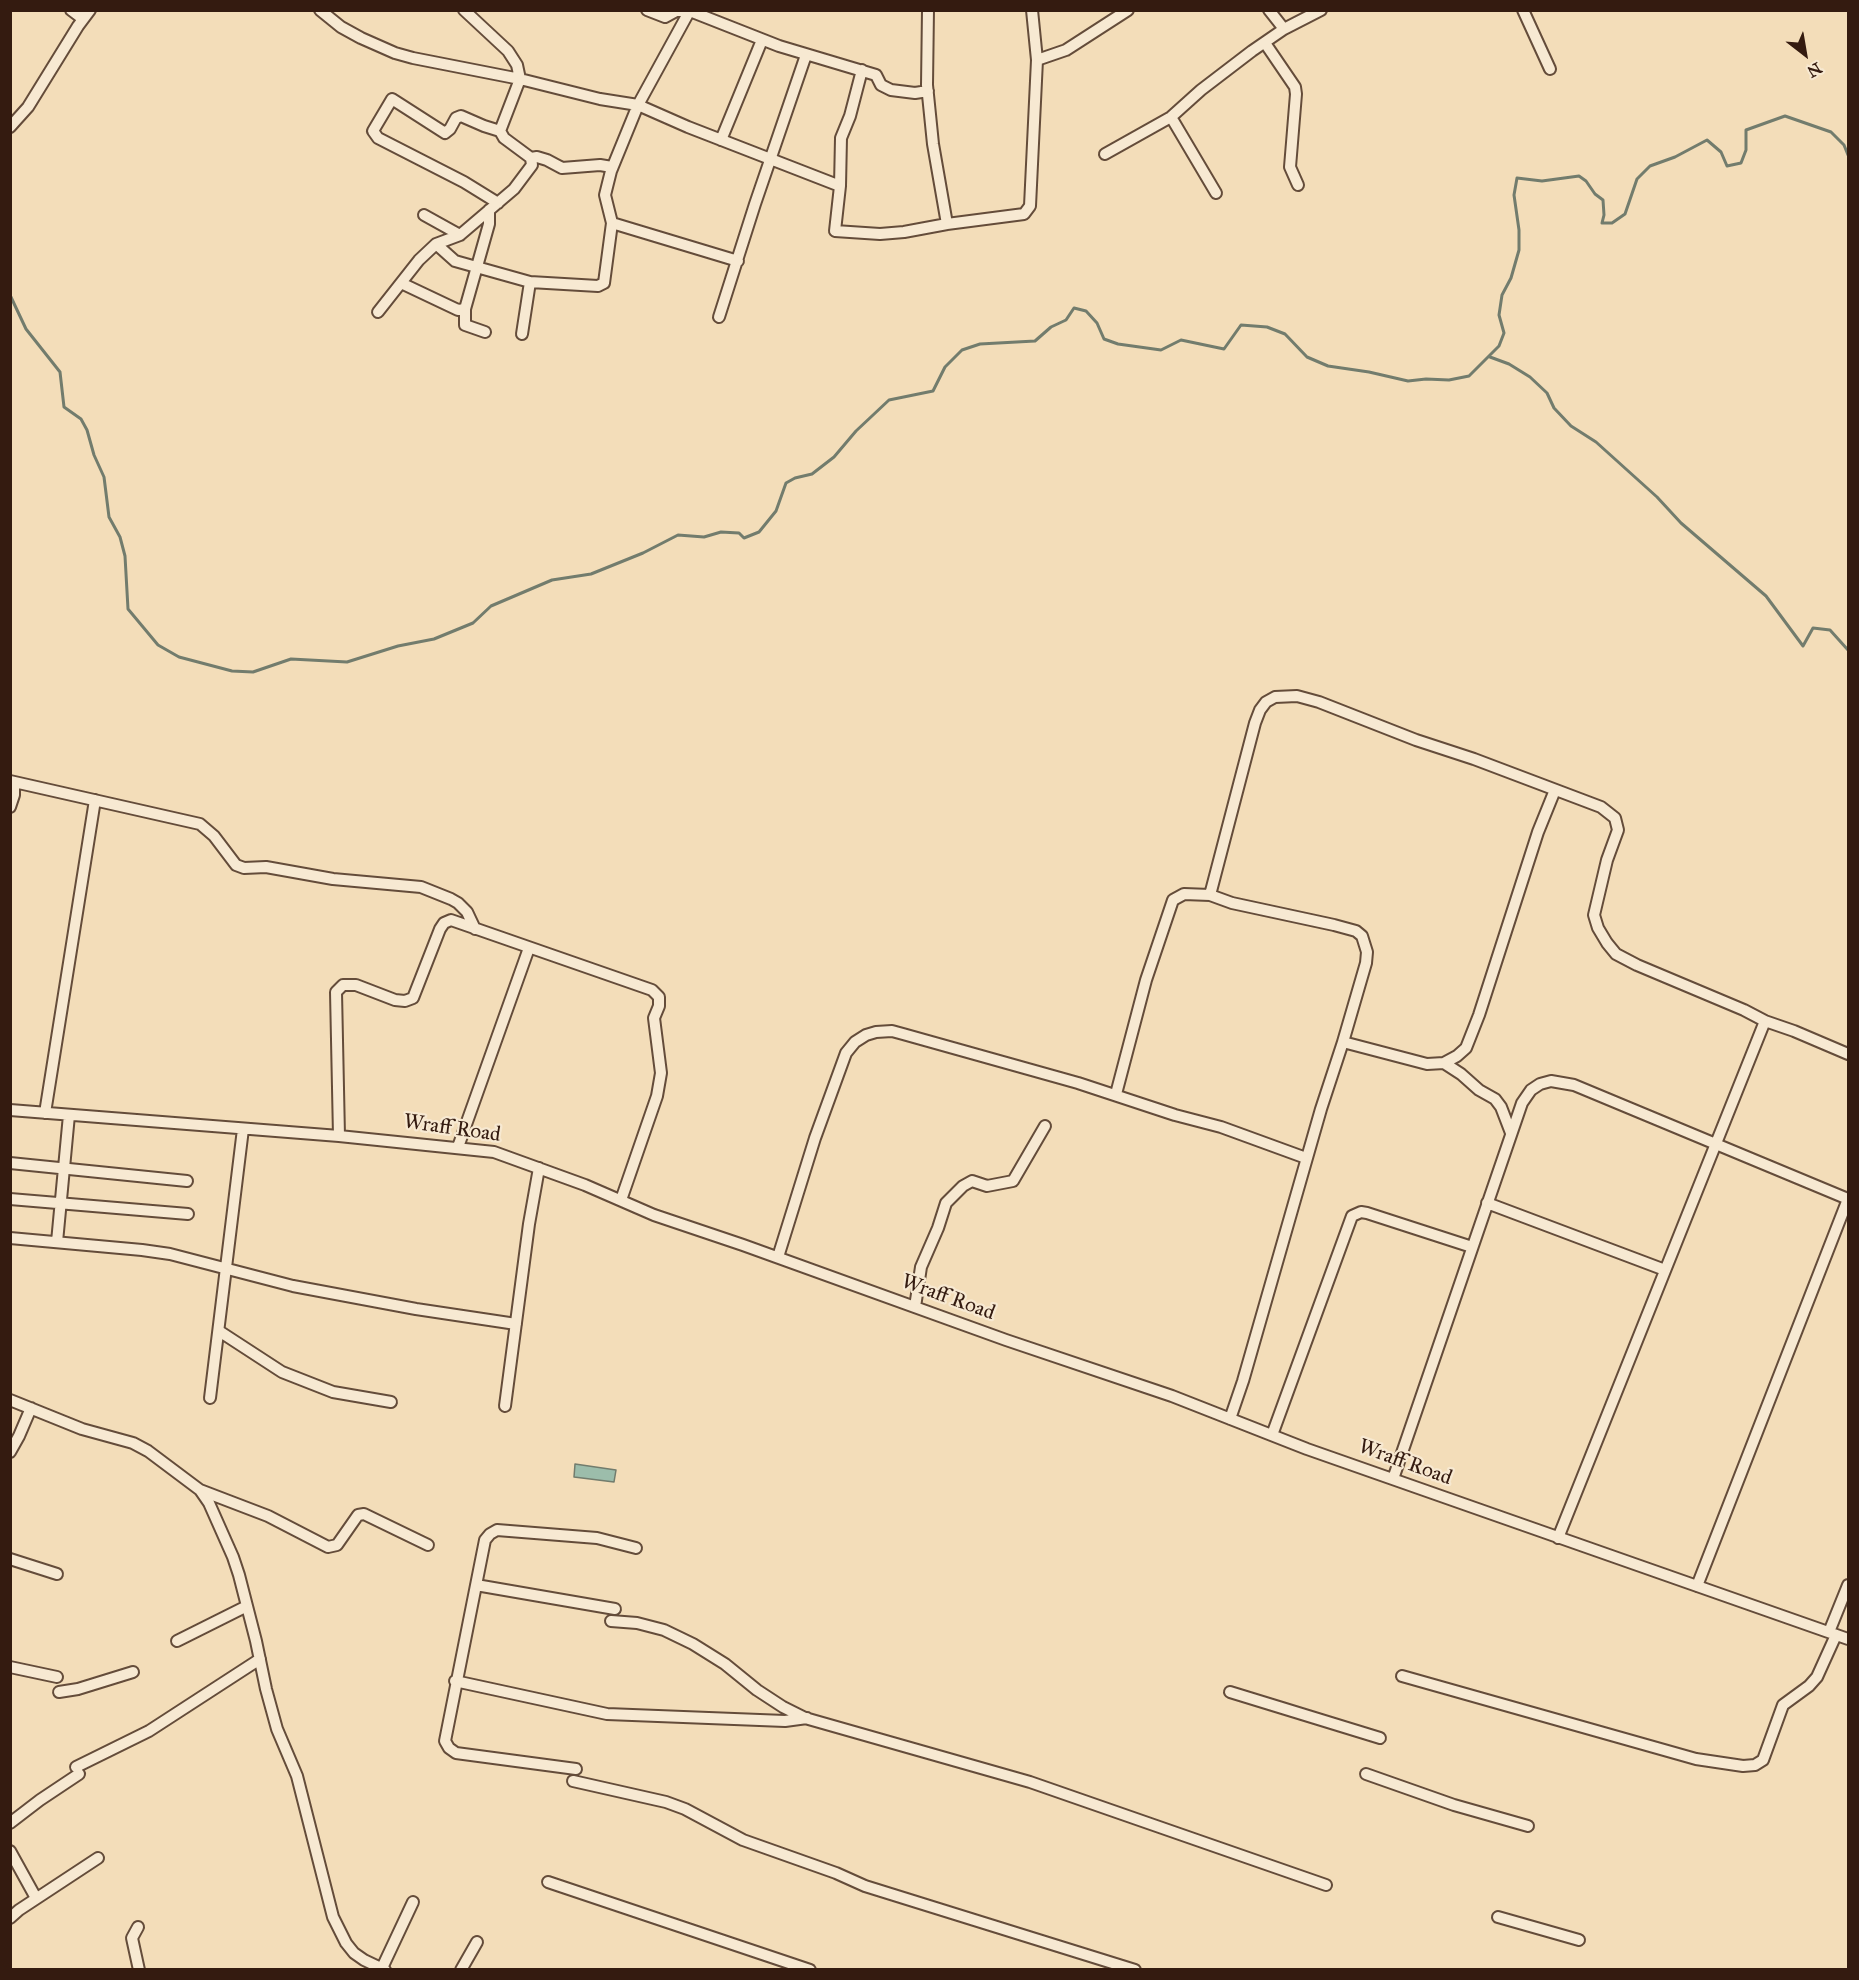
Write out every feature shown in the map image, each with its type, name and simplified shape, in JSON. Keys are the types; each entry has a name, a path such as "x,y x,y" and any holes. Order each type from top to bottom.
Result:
{"street":[{"path":"10,127 28,107 87,15 71,10"},
{"path":"320,10 341,27 395,53 520,79 600,99 638,105 840,186"},
{"path":"464,10 508,51 518,65 520,79 500,130 504,138 531,158 547,160 562,168 600,165 612,167"},
{"path":"647,10 665,17 676,11 690,11 762,40 876,75 881,85 891,90 915,93 928,91"},
{"path":"928,10 928,91 933,144 947,224"},
{"path":"862,70 850,116 841,138 840,186 834,231 880,234 904,232 1020,215 1029,210 1037,60 1032,10"},
{"path":"1037,60 1066,50 1128,10"},
{"path":"1269,10 1284,29"},
{"path":"1105,154 1171,117 1201,90 1252,51 1284,29 1321,10"},
{"path":"1523,10 1550,69"},
{"path":"436,244 449,258 530,282 601,285 604,280 612,223 605,195 612,167 638,105 690,11"},
{"path":"721,140 762,40"},
{"path":"1265,43 1295,87 1296,115 1290,167 1298,185"},
{"path":"719,317 806,55"},
{"path":"498,203 464,182 378,138 373,131 392,99 445,133 456,118 461,116 500,130"},
{"path":"1171,117 1216,193"},
{"path":"378,312 409,270 436,244 460,236 523,178 532,165 531,158"},
{"path":"485,332 465,326 465,309 489,224 489,210"},
{"path":"424,215 460,236"},
{"path":"612,223 738,261"},
{"path":"522,334 530,282"},
{"path":"400,283 458,310 465,309"},
{"path":"1210,895 1260,710 1266,702 1275,697 1297,696 1319,702 1601,807 1615,818 1618,830 1607,860 1594,915 1606,943 1616,954 1765,1021 1848,1054"},
{"path":"10,807 14,795 12,781 200,824 214,836 236,865 244,868 266,867 333,879 406,885 430,890 452,898 458,903 475,928"},
{"path":"1343,1042 1427,1064 1444,1063 1466,1048 1555,790"},
{"path":"45,1113 95,800"},
{"path":"1116,1094 1146,980 1173,900 1184,894 1210,895 1232,903 1334,925 1356,931 1362,936 1367,952 1366,963 1230,1419"},
{"path":"339,1136 336,992 343,985 356,985 395,1000 405,1001 413,998 440,929 444,923 451,920 652,990 659,997 659,1006 654,1018 661,1073 657,1096 621,1200"},
{"path":"458,1147 529,948"},
{"path":"1558,1538 1765,1021"},
{"path":"778,1257 815,1138 846,1053 855,1042 866,1035 884,1031 903,1034 1116,1094 1221,1127 1306,1158"},
{"path":"1460,1053 1461,1074"},
{"path":"1444,1063 1479,1090 1495,1099 1511,1132"},
{"path":"1393,1479 1522,1103 1531,1090 1540,1084 1551,1081 1574,1085 1716,1142 1848,1199 1697,1586"},
{"name":"Wraff Road","path":"10,1110 339,1136 494,1152 621,1200 654,1215 1172,1396 1393,1479 1848,1639"},
{"path":"57,1242 69,1115"},
{"path":"915,1307 921,1267 946,1203 963,1186 972,1181 987,1186 1013,1181 1045,1126"},
{"path":"210,1398 243,1129"},
{"path":"10,1163 187,1181"},
{"path":"505,1406 529,1224 539,1168"},
{"path":"10,1199 188,1214"},
{"path":"1487,1203 1665,1270"},
{"path":"1272,1435 1352,1216 1361,1212 1367,1213 1472,1247"},
{"path":"10,1238 170,1254 293,1286 416,1309 516,1324"},
{"path":"219,1331 282,1372 333,1392 391,1402"},
{"path":"10,1400 81,1429 133,1443 148,1451 200,1490 268,1516 328,1547 338,1545 358,1515 364,1514 428,1545"},
{"path":"10,1452 20,1436 31,1408"},
{"path":"200,1490 209,1503 233,1557 248,1606 277,1729 300,1786 333,1917 339,1932 354,1953 383,1969 413,1902"},
{"path":"636,1548 597,1538 497,1530 490,1534 485,1540 455,1681 444,1740 448,1748 456,1753 574,1775 666,1802 685,1809 743,1840 836,1873 865,1886 1135,1970"},
{"path":"10,1559 57,1574"},
{"path":"476,1585 615,1609"},
{"path":"1402,1676 1696,1759 1743,1766 1755,1765 1762,1760 1784,1706 1817,1677 1848,1585"},
{"path":"177,1641 248,1606"},
{"path":"611,1621 637,1623 664,1630 693,1644 725,1664 756,1690 783,1707 808,1718 1030,1782 1326,1885"},
{"path":"10,1823 77,1771 148,1731 260,1659"},
{"path":"10,1667 57,1677"},
{"path":"59,1692 78,1689 133,1672"},
{"path":"455,1681 607,1714 785,1721 808,1718"},
{"path":"1230,1692 1380,1738"},
{"path":"1366,1774 1454,1805 1528,1826"},
{"path":"10,1851 36,1898"},
{"path":"10,1918 36,1898 98,1858"},
{"path":"549,1882 810,1970"},
{"path":"1498,1917 1579,1940"},
{"path":"138,1927 132,1938 139,1970"},
{"path":"461,1970 477,1942"}],"shaded area":[{"path":"575,1464 616,1470 614,1482 574,1477"}],"waterway":[{"path":"10,295 26,329 60,372 64,407 81,419 87,430 94,455 104,477 109,517 120,537 125,556 128,609 158,645 179,657 232,671 253,672 291,659 347,662 398,646 434,639 473,623 491,606 552,580 591,574 643,553 678,535 704,537 721,532 739,533 744,538 759,532 776,511 786,483 812,474 834,457 856,431 889,400 933,391 945,367 962,350 980,344 1035,341 1051,327 1066,320 1074,308 1086,311 1097,323 1104,339 1118,344 1161,350 1181,340 1224,349 1241,325 1267,327 1285,334 1307,357 1328,366 1408,381 1449,380 1469,376 1499,346 1504,333 1499,315 1502,295 1511,278 1519,250 1519,230 1514,195 1517,178 1542,181 1579,176 1603,200 1602,223 1612,223 1625,214 1637,179 1650,166 1675,157 1707,140 1721,152 1727,166 1741,163 1746,150 1746,130 1785,116 1831,132 1844,145 1848,155"},
{"path":"1490,357 1509,364 1530,377 1547,393 1554,408 1571,426 1596,442 1657,497 1681,523 1766,596 1803,646 1813,628 1830,630 1848,650"}]}
